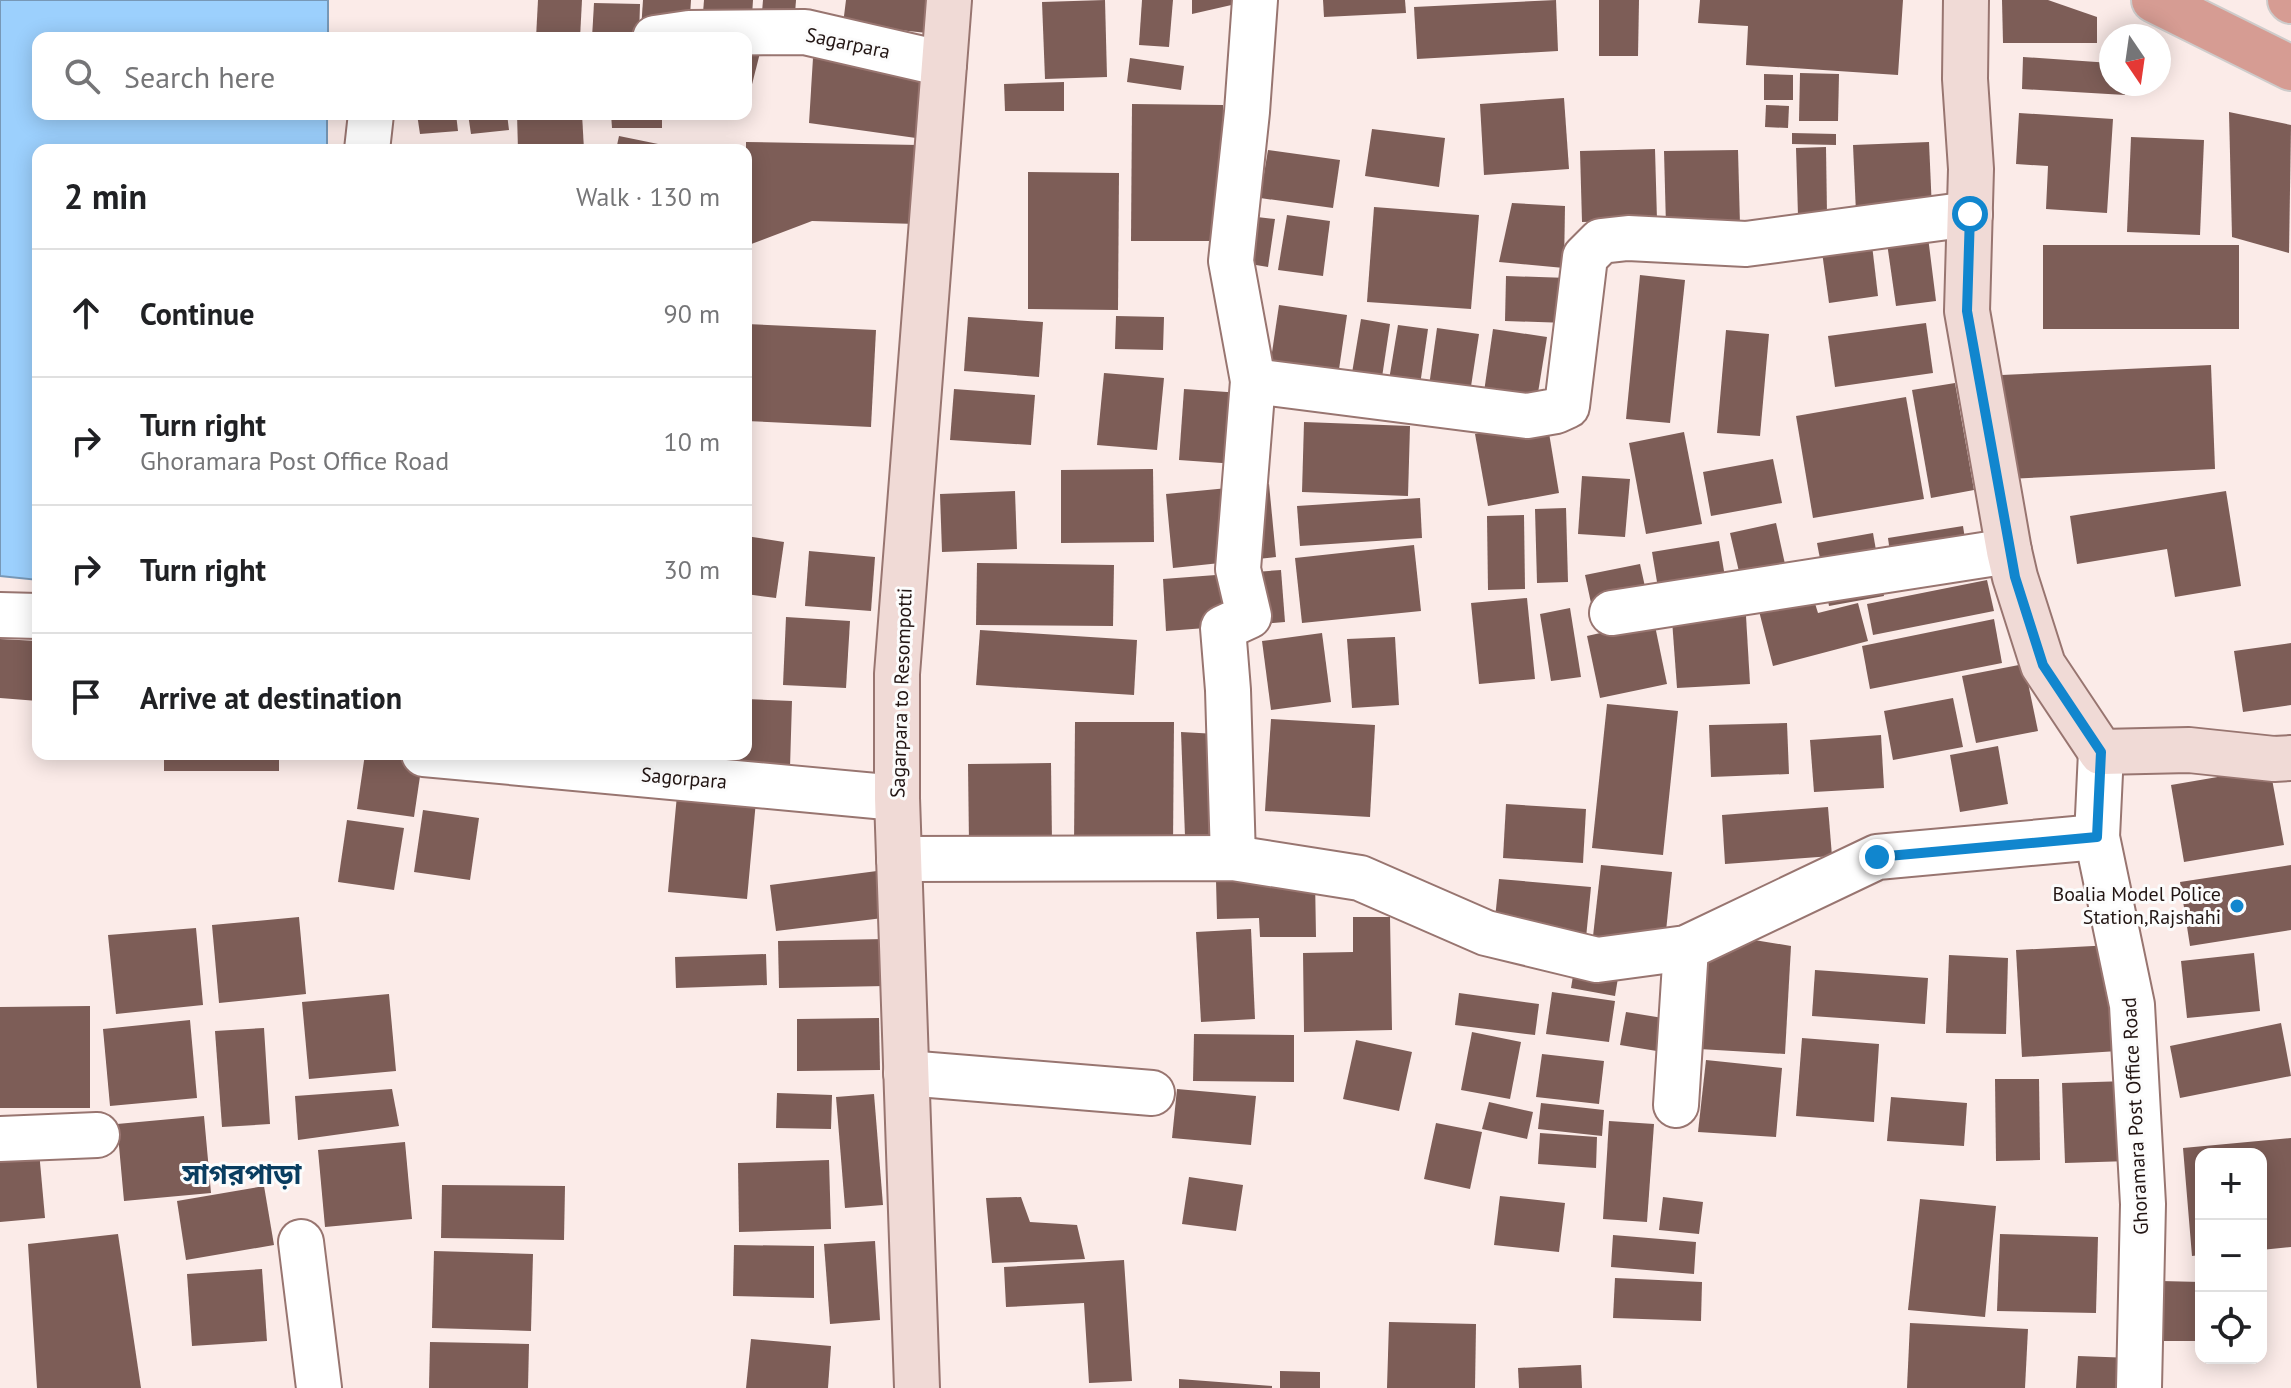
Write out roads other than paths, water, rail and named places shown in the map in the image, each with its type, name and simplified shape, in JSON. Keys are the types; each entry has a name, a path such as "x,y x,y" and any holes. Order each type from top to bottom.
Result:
{"highway":[{"path":"2154,0 2291,68"}],"main road":[{"name":"Sagarpara to Resompotti","path":"917,1388 897,798 897,674 949,0"},
{"path":"1966,0 1965,79 1971,169 1967,311 2009,551 2043,665 2101,752 2189,750 2291,758"}],"street":[{"path":"1233,858 1223,628 1249,616 1238,569 1253,381 1231,261 1255,0"},
{"name":"Sagarpara","path":"752,32 805,32 944,64"},
{"path":"368,144 370,120"},
{"path":"1253,381 1527,416 1556,411 1567,406 1585,257 1601,241 1628,238 1746,244 1970,214"},
{"path":"1612,613 2009,551"},
{"path":"0,615 32,616"},
{"name":"Ghoramara Post Office Road","path":"2101,752 2097,837 2132,1005 2143,1204 2139,1388"},
{"name":"Sagorpara","path":"488,760 897,798"},
{"path":"899,859 1233,858 1360,878 1486,933 1597,960 1686,948 1877,857 2097,837"},
{"path":"1676,1105 1686,948"},
{"path":"906,1073 1152,1093"},
{"path":"0,1139 97,1135"},
{"path":"301,1242 319,1388"}],"water":[{"path":"0,0 328,0 328,32 32,32 32,120 327,120 327,144 32,144 32,579 0,576"}],"place":[{"name":"Boalia Model Police Station,Rajshahi","path":"2237,906"}],"district":[{"name":"সাগরপাড়া","path":"242,1174"}]}
